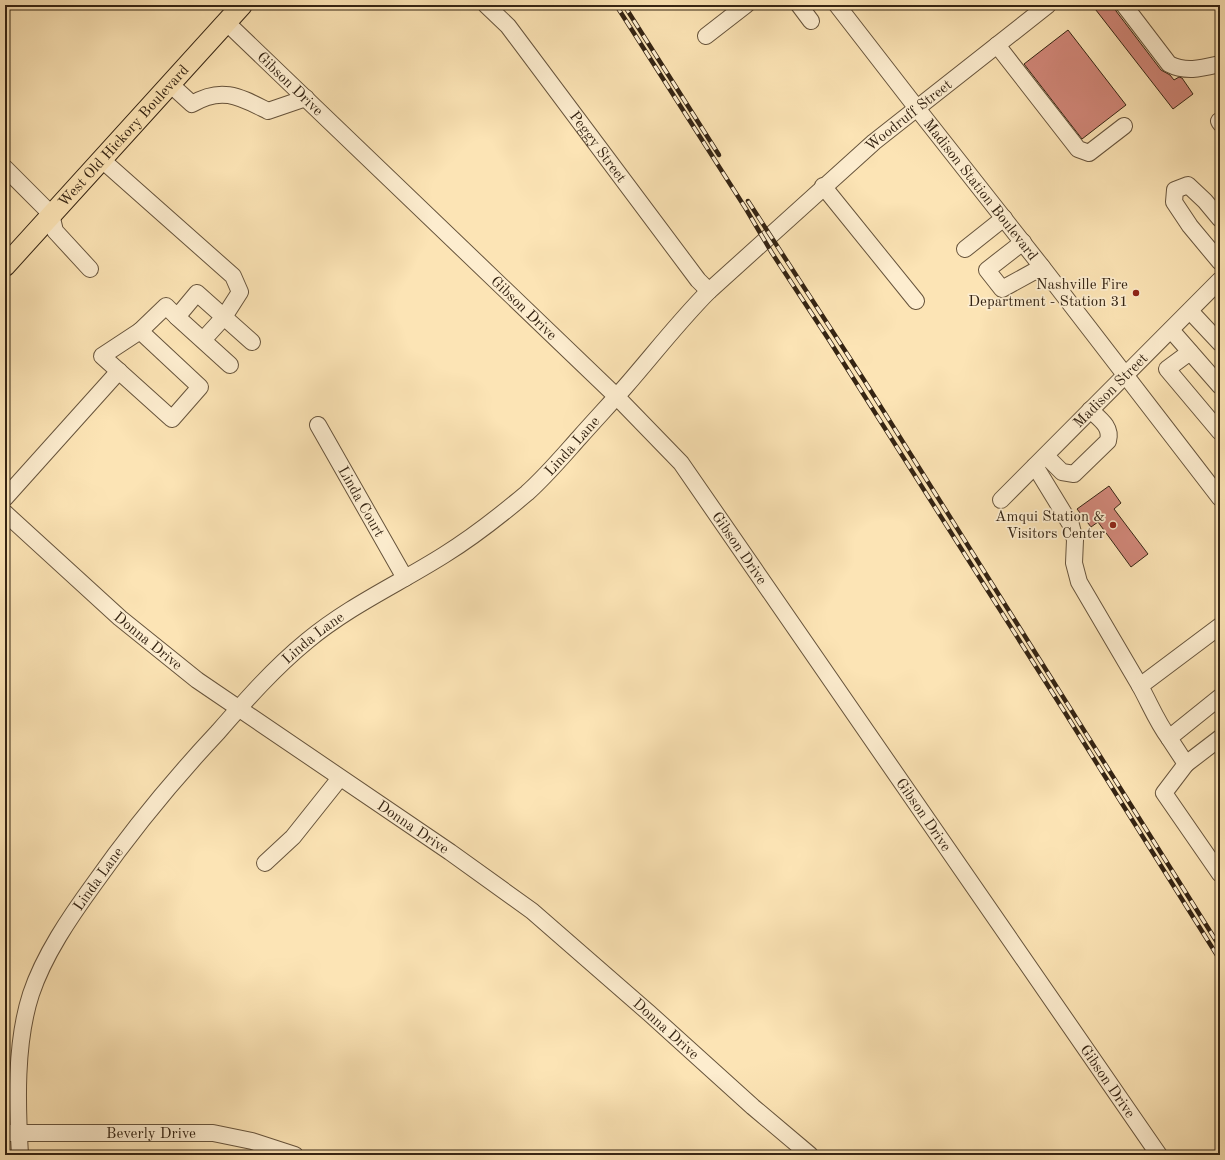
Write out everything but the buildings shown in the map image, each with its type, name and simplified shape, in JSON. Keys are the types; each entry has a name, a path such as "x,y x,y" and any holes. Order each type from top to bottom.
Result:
{"main road":[{"name":"West Old Hickory Boulevard","path":"5,266 242,5"}],"street":[{"name":"Peggy Street","path":"486,5 508,26 693,274 709,291"},
{"path":"706,36 746,5"},
{"path":"799,5 811,21"},
{"name":"Madison Station Boulevard","path":"837,5 916,108 1023,242 1220,498"},
{"name":"Woodruff Street","path":"775,231 823,186 916,108 1048,5"},
{"path":"1124,5 1169,64 1177,68 1200,69 1220,64"},
{"name":"Gibson Drive","path":"226,22 616,396 681,463 1153,1153"},
{"path":"997,45 1078,149 1089,153 1124,126"},
{"path":"170,84 192,104 205,96 226,94 268,111 306,98"},
{"path":"101,159 233,276 240,292 224,317 203,340"},
{"path":"5,168 51,214 55,231 90,269"},
{"path":"1220,219 1205,201 1188,185 1174,190 1174,202 1190,226 1220,262"},
{"path":"823,186 916,301"},
{"path":"965,249 1004,218"},
{"name":"Linda Lane","path":"20,1155 12,1133 18,1093 25,1020 31,995 58,938 83,898 148,811 238,709 269,676 307,641 349,610 464,542 528,492 616,396 689,310 775,231"},
{"path":"1023,242 987,270 1002,289 1042,267"},
{"name":"Madison Street","path":"1001,500 1220,280"},
{"path":"177,317 197,293 252,342"},
{"path":"140,331 200,387 172,419 102,356 140,331 166,306 230,365"},
{"path":"1190,311 1220,343"},
{"path":"1171,330 1220,386"},
{"path":"1190,352 1167,369 1220,432"},
{"path":"5,498 119,371"},
{"path":"1040,461 1062,472 1074,474 1108,441 1110,433 1108,428 1090,410"},
{"name":"Linda Court","path":"318,425 405,578"},
{"path":"1040,461 1071,525 1075,540 1074,563 1080,582 1154,711 1158,722 1186,764"},
{"name":"Donna Drive","path":"5,513 120,618 163,654 238,709 450,852 532,911 649,1013 753,1107 810,1155"},
{"path":"1140,686 1220,626"},
{"path":"1169,738 1219,700"},
{"path":"1220,738 1186,764 1164,793 1220,874"},
{"path":"265,863 293,837 340,778"},
{"name":"Beverly Drive","path":"12,1133 213,1133 252,1141 295,1155"}],"railway":[{"path":"616,5 1064,711 1220,960"},
{"path":"624,5 719,155"},
{"path":"748,201 864,380 1220,947"}],"place":[{"name":"Nashville Fire Department - Station 31","path":"1136,293"},
{"name":"Amqui Station & Visitors Center","path":"1113,525"}]}
